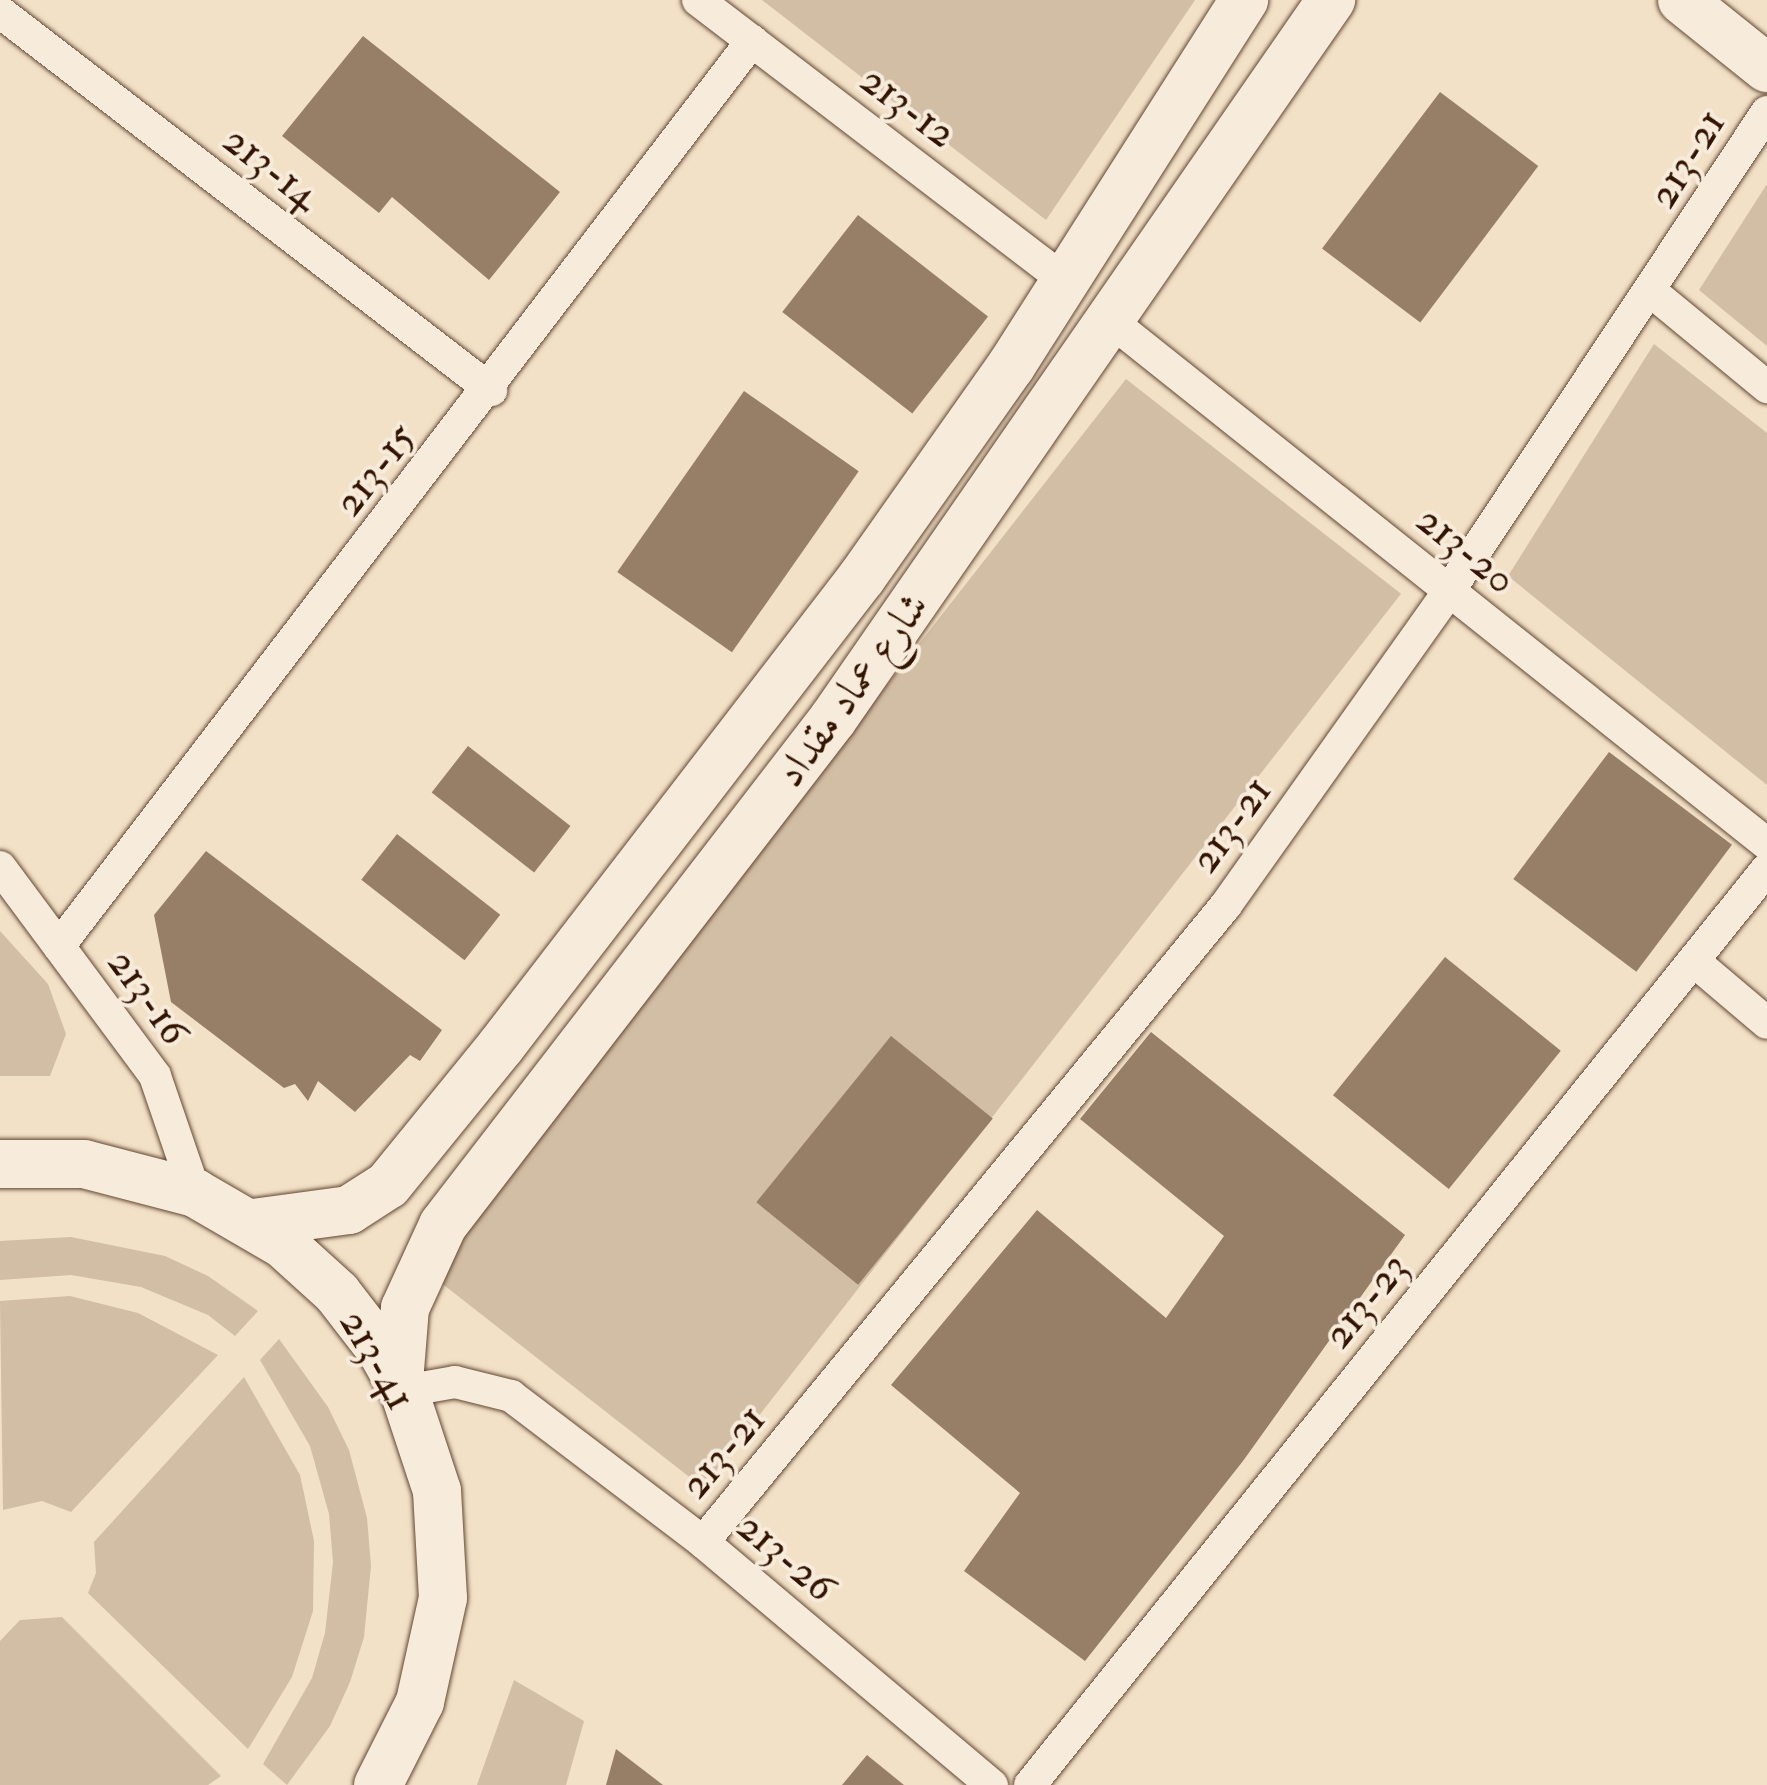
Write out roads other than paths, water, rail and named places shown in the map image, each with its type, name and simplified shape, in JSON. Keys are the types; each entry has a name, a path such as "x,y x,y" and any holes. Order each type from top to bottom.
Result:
{"street":[{"name":"213-12","path":"698,0 1066,281"},
{"name":"شارع عماد مقداد","path":"254,1224 349,1210 388,1185 778,692 1066,281 1244,0"},
{"name":"شارع عماد مقداد","path":"401,1386 405,1308 443,1226 834,719 1331,0"},
{"path":"1682,0 1767,68"},
{"name":"213-14","path":"0,12 491,390"},
{"name":"213-15","path":"60,946 491,390 752,41"},
{"name":"213-21","path":"702,1542 1226,905 1450,591 1652,293 1767,112"},
{"path":"1652,293 1767,387"},
{"name":"213-20","path":"1112,322 1767,844"},
{"name":"213-16","path":"0,867 155,1076 195,1193"},
{"name":"213-23","path":"1030,1785 1767,869"},
{"path":"1695,962 1767,1022"},
{"name":"213-41","path":"0,1164 84,1164 195,1193 254,1224 337,1293 401,1386 437,1492 443,1598 420,1702 378,1785"},
{"name":"213-26","path":"401,1386 455,1382 511,1396 702,1542 992,1785"}]}
